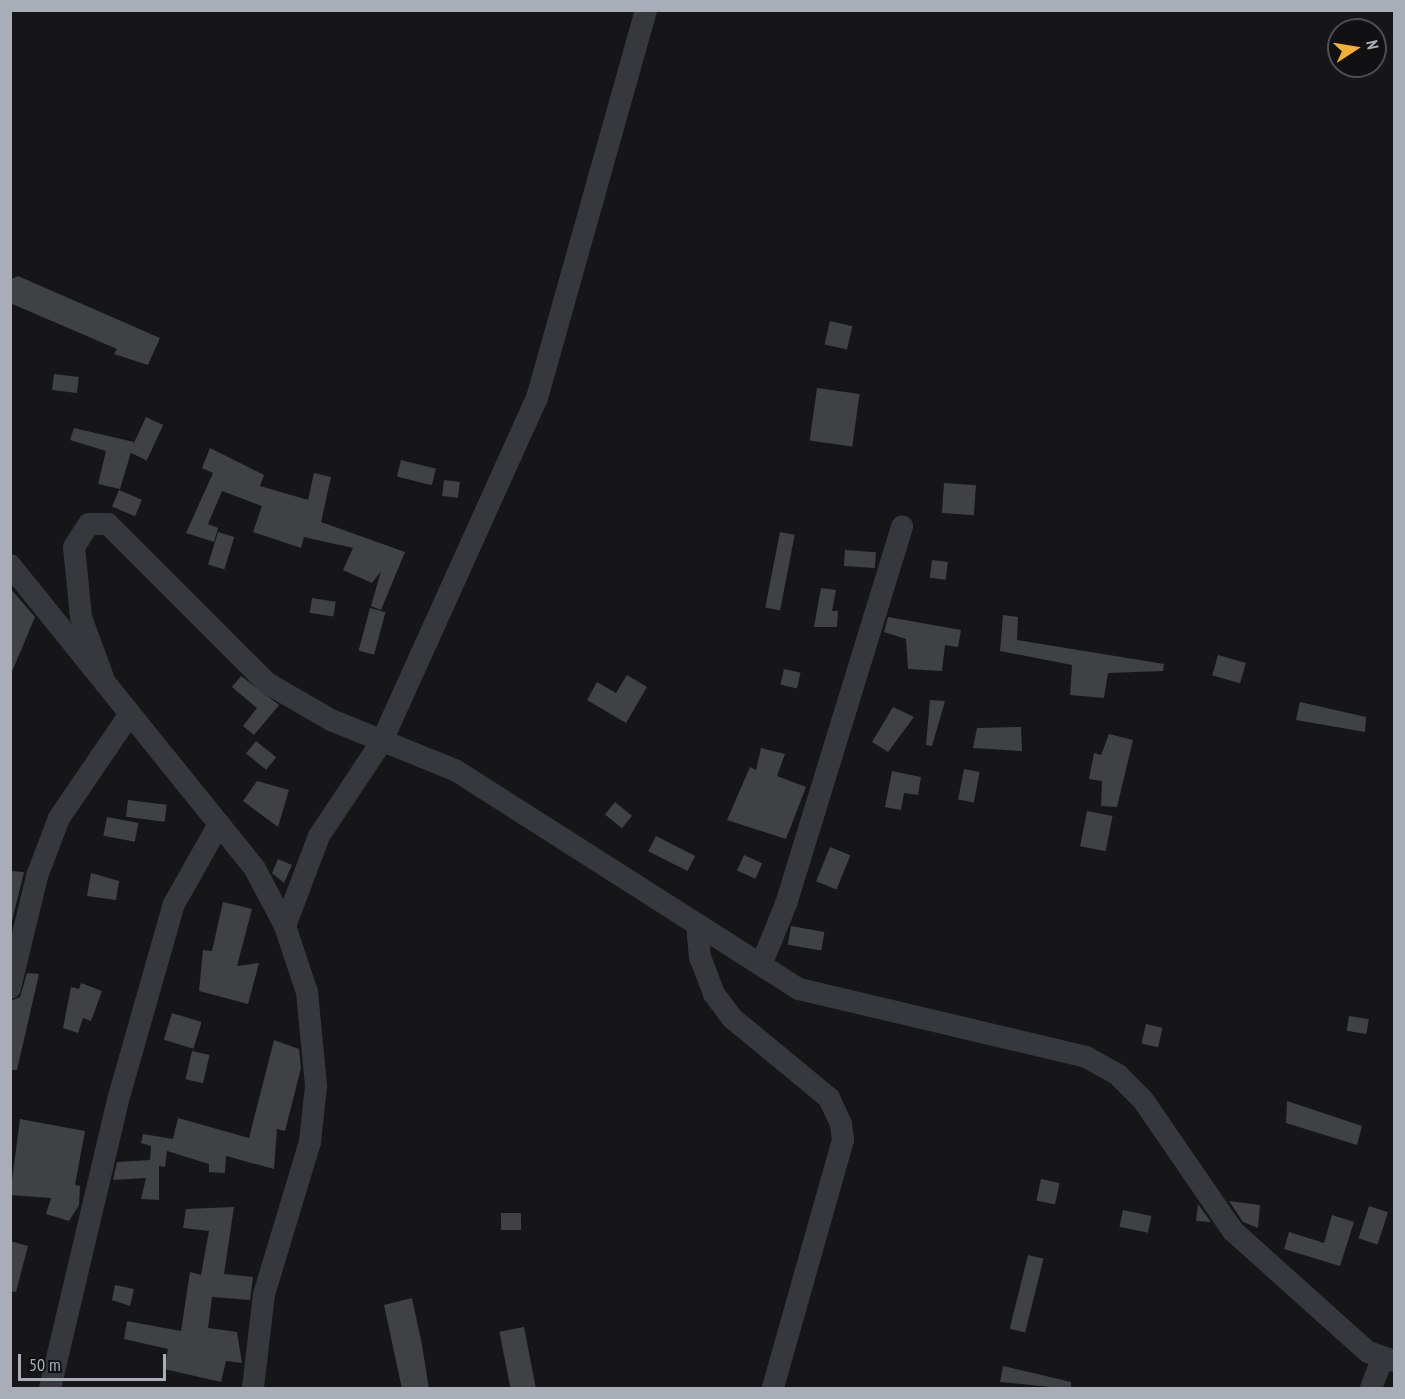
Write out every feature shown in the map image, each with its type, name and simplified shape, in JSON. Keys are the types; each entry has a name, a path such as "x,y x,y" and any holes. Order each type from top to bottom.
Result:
{"street":[{"path":"285,926 319,836 381,741 537,398 646,10"},
{"path":"105,682 81,617 74,547 89,524 108,524 267,683 331,720 455,770 799,989 1086,1057 1118,1075 1143,1100 1233,1231 1388,1360 1371,1389"},
{"path":"761,965 786,904 902,526"},
{"path":"10,565 255,869 285,926 307,992 316,1086 310,1142 264,1294 253,1389"},
{"path":"10,988 36,876 59,818 130,714"},
{"path":"50,1389 120,1093 174,904 219,824"},
{"path":"697,924 700,957 714,994 732,1018 829,1098 840,1124 843,1140 773,1389"}],"building":[{"path":"18,276 160,338 148,365 114,354 117,349 10,303 10,280"},
{"path":"830,321 852,326 847,350 825,344"},
{"path":"54,374 79,377 77,393 52,390"},
{"path":"817,388 860,394 852,446 810,440"},
{"path":"146,417 163,425 147,460 130,452"},
{"path":"74,428 134,442 120,489 98,484 106,451 70,440"},
{"path":"210,448 264,475 260,486 308,500 314,473 331,477 321,522 405,552 381,610 371,606 381,571 372,583 343,570 353,548 304,537 301,548 253,532 262,506 222,491 208,524 218,528 214,542 186,533 213,473 202,468"},
{"path":"401,460 436,469 432,485 397,476"},
{"path":"444,480 460,482 458,498 442,496"},
{"path":"944,483 976,485 974,515 942,513"},
{"path":"119,490 142,500 135,516 112,507"},
{"path":"218,532 234,537 224,569 208,565"},
{"path":"780,532 795,535 780,610 765,608"},
{"path":"845,550 876,552 875,568 844,566"},
{"path":"932,560 948,562 946,580 930,578"},
{"path":"10,588 35,617 11,674 10,674"},
{"path":"821,588 836,590 832,611 838,611 837,627 814,627"},
{"path":"312,598 336,602 333,617 310,613"},
{"path":"370,608 385,612 374,655 359,651"},
{"path":"1003,615 1018,617 1017,640 1164,664 1163,671 1108,673 1104,698 1070,695 1072,665 1000,651"},
{"path":"888,617 961,630 958,647 945,645 942,671 908,669 906,639 884,632"},
{"path":"1218,655 1246,663 1240,683 1212,675"},
{"path":"784,669 801,673 797,688 780,685"},
{"path":"627,675 647,687 626,723 587,700 597,682 616,693"},
{"path":"241,676 279,705 254,735 243,726 257,708 232,687"},
{"path":"930,700 945,701 932,746 926,745"},
{"path":"1300,702 1366,717 1365,732 1296,720"},
{"path":"893,707 914,717 888,752 872,742"},
{"path":"1021,727 1022,751 973,748 977,728"},
{"path":"1109,734 1133,740 1117,807 1101,806 1102,781 1089,779 1094,753 1101,755"},
{"path":"256,741 276,757 266,770 246,753"},
{"path":"761,748 785,754 777,776 806,787 786,839 727,820 750,767 756,770"},
{"path":"964,769 980,772 974,802 958,799"},
{"path":"892,771 921,777 918,795 904,793 901,810 885,807"},
{"path":"257,781 289,790 278,827 243,801"},
{"path":"128,800 167,805 165,822 126,817"},
{"path":"615,802 632,816 622,828 605,814"},
{"path":"1087,811 1113,816 1106,851 1080,846"},
{"path":"107,817 138,823 135,842 103,836"},
{"path":"656,836 695,856 687,871 648,851"},
{"path":"830,847 850,855 837,890 816,881"},
{"path":"744,855 762,863 755,879 737,871"},
{"path":"278,859 292,865 284,883 272,873"},
{"path":"10,871 24,872 11,925 10,924"},
{"path":"91,873 119,881 116,900 87,896"},
{"path":"223,902 252,909 237,966 259,963 248,1004 199,991 203,950 212,951"},
{"path":"791,926 824,932 821,951 788,945"},
{"path":"27,973 39,974 17,1070 10,1070 10,1001 20,997"},
{"path":"81,983 102,991 91,1021 83,1018 78,1033 63,1028 71,987 79,989"},
{"path":"172,1013 202,1022 193,1049 164,1040"},
{"path":"1349,1016 1369,1019 1366,1034 1347,1031"},
{"path":"1146,1024 1163,1028 1158,1047 1142,1043"},
{"path":"274,1040 299,1049 301,1068 285,1131 277,1129 274,1169 226,1156 225,1173 209,1172 209,1164 167,1151 165,1167 159,1166 159,1200 141,1199 146,1178 113,1180 117,1162 150,1160 151,1146 141,1143 143,1134 173,1139 178,1118 249,1138"},
{"path":"192,1051 210,1055 203,1083 185,1079"},
{"path":"1287,1101 1362,1126 1357,1145 1286,1123"},
{"path":"20,1119 85,1131 75,1185 80,1186 79,1205 69,1221 46,1214 51,1198 10,1195"},
{"path":"1041,1179 1060,1183 1055,1204 1036,1201"},
{"path":"1229,1201 1260,1205 1258,1228 1243,1222"},
{"path":"1198,1204 1211,1222 1196,1221"},
{"path":"1369,1206 1388,1212 1378,1245 1358,1238"},
{"path":"234,1207 224,1274 253,1277 250,1300 212,1297 208,1328 237,1332 242,1363 226,1361 221,1382 164,1369 168,1349 124,1339 127,1321 181,1331 190,1272 201,1275 209,1231 183,1228 186,1209"},
{"path":"1123,1210 1151,1216 1148,1233 1119,1227"},
{"path":"501,1213 521,1213 521,1230 501,1230"},
{"path":"1332,1215 1354,1222 1340,1266 1284,1249 1289,1232 1324,1243"},
{"path":"10,1241 28,1246 16,1292 10,1291"},
{"path":"1028,1255 1044,1259 1025,1333 1010,1329"},
{"path":"115,1285 134,1289 130,1306 112,1300"},
{"path":"412,1298 429,1389 402,1389 384,1305"},
{"path":"524,1327 536,1388 510,1388 499,1332"},
{"path":"1003,1366 1071,1382 1071,1389 1000,1382"}]}
